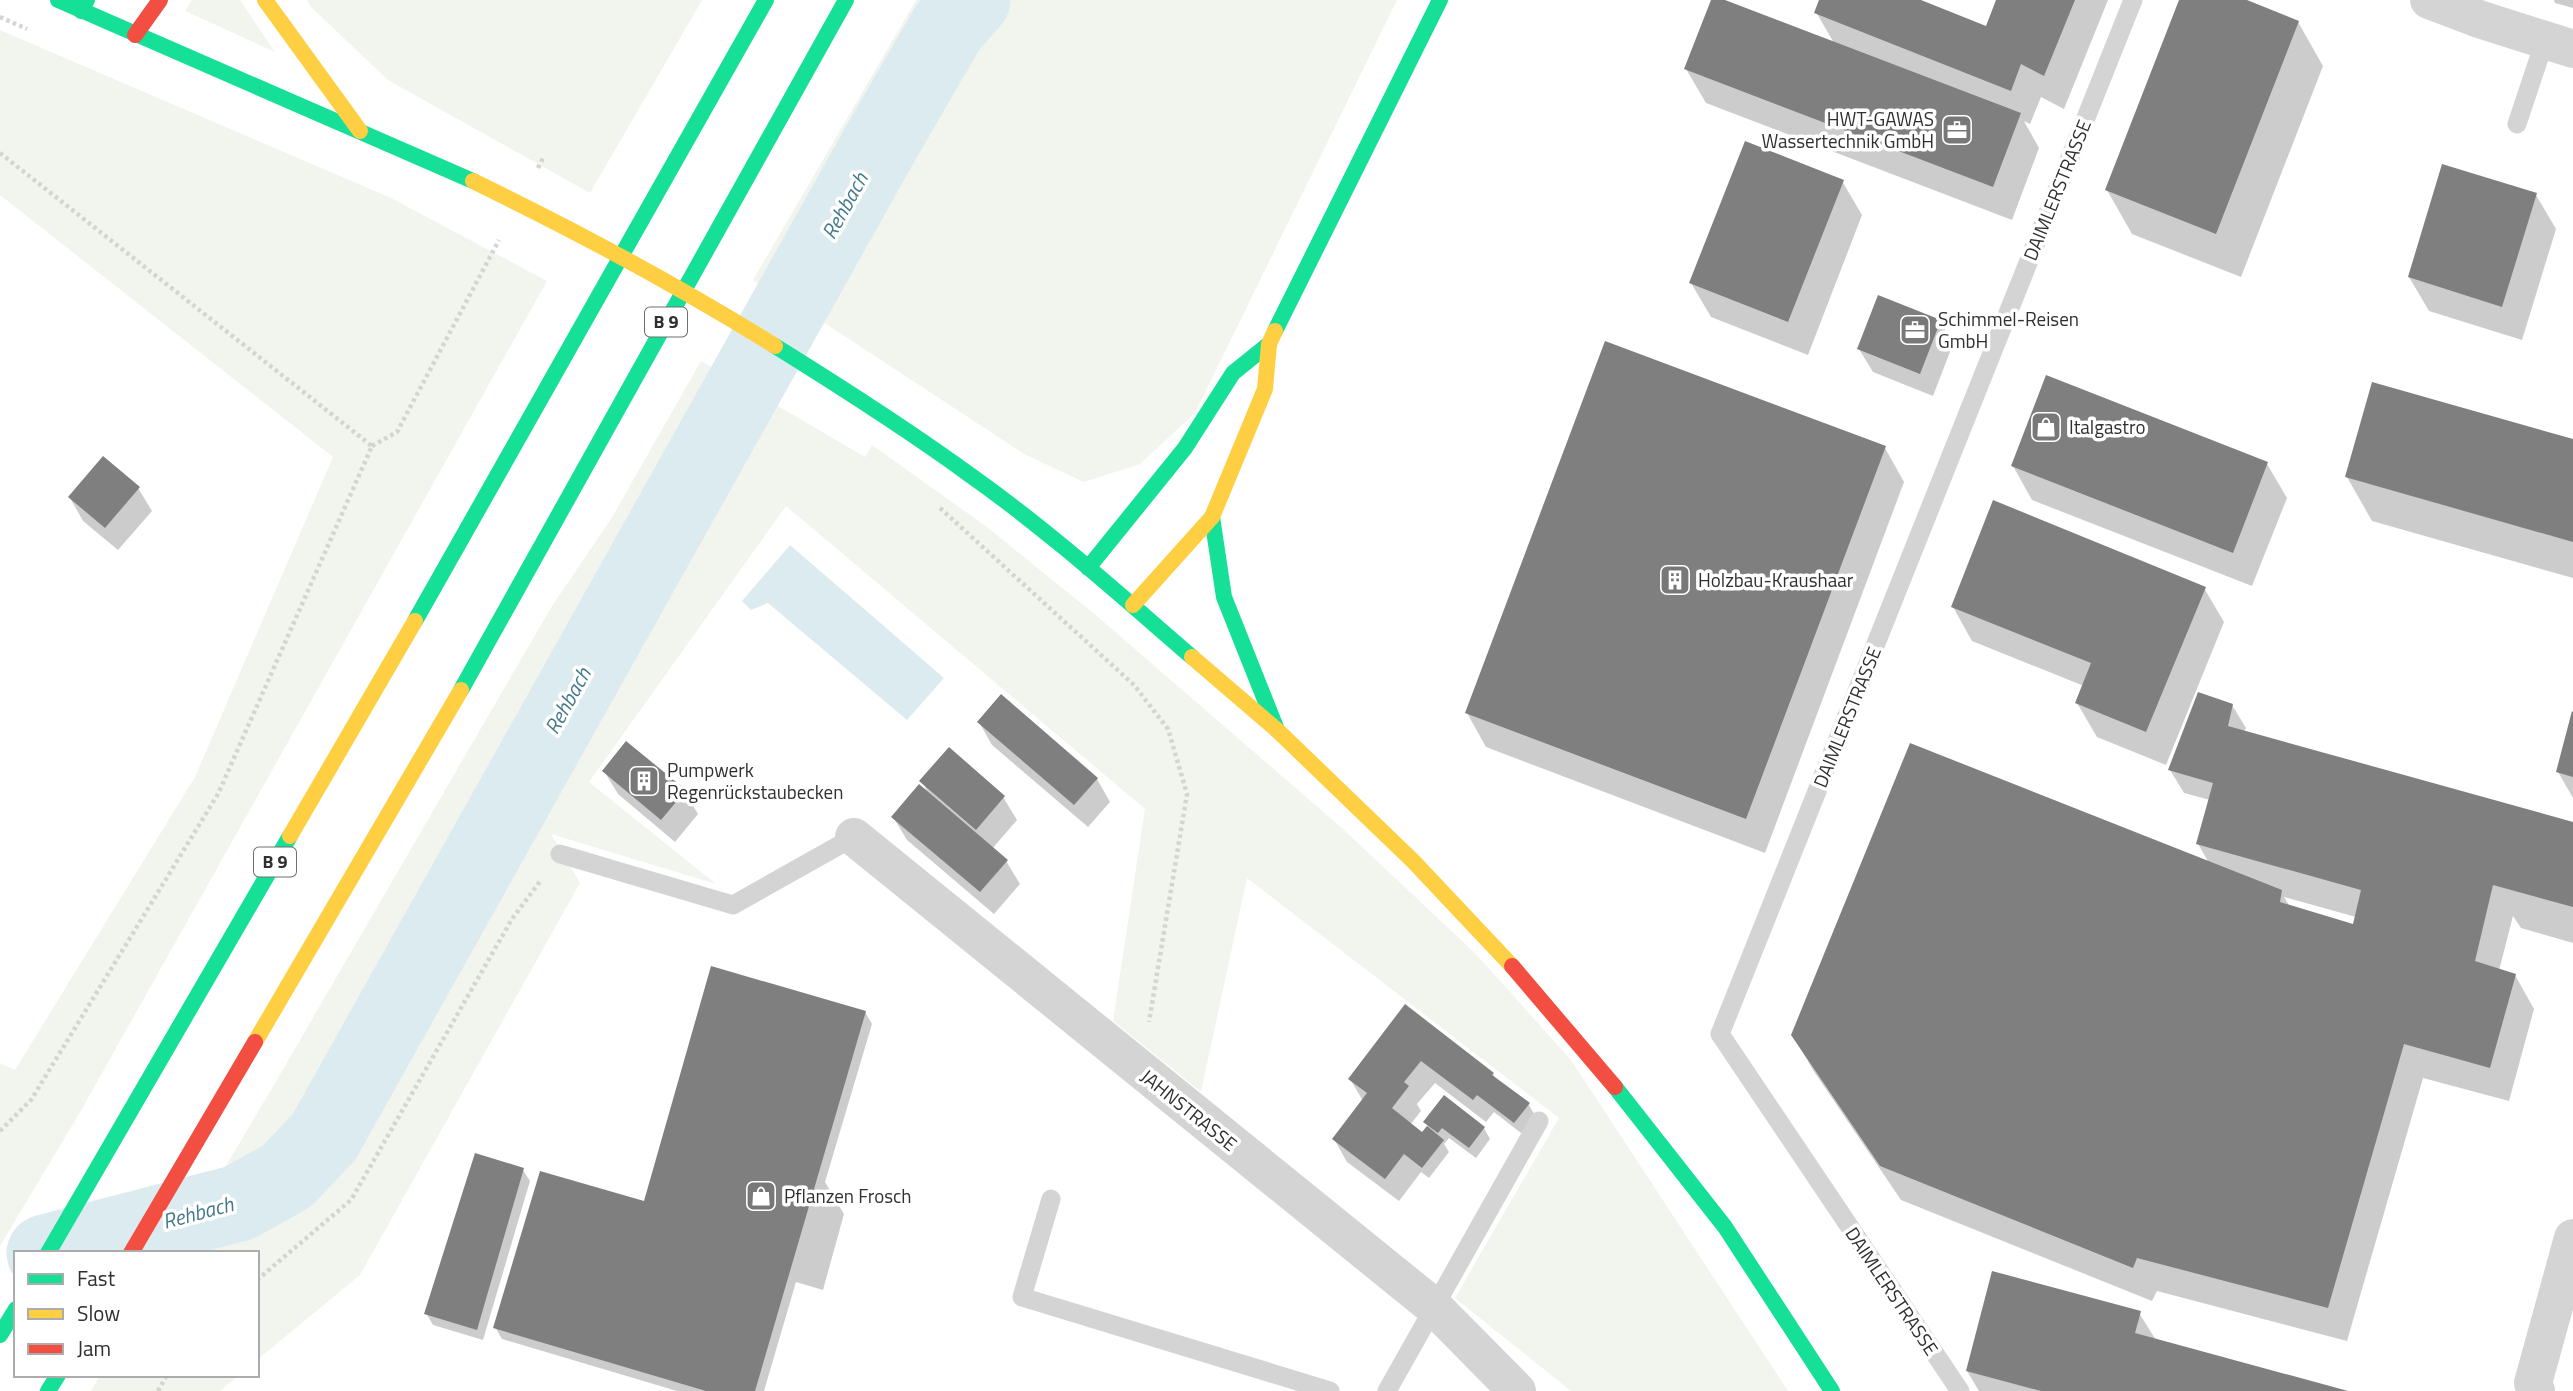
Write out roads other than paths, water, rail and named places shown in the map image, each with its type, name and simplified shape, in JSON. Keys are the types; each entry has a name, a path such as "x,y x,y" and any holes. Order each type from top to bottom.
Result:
{"main road":[{"path":"58,0 84,6 135,35 438,164 546,216 704,302 856,396 972,475 1088,568 1277,730 1423,871 1532,988 1630,1105 1725,1227 1832,1391"},
{"path":"135,35 160,0"},
{"path":"265,0 360,131"},
{"name":"B 9","path":"49,1251 475,518 766,0"},
{"name":"B 9","path":"132,1251 487,645 846,0"},
{"path":"1132,605 1212,517 1265,389 1269,344 1440,0"},
{"path":"1088,568 1185,448 1233,373 1269,344"},
{"path":"1212,517 1224,597 1277,730"},
{"path":"0,1335 14,1312"}],"street":[{"path":"2429,0 2559,45"},
{"name":"JAHNSTRASSE","path":"854,837 1434,1307 1517,1391"},
{"path":"2536,1391 2533,1383 2573,1237"}],"lane":[{"name":"DAIMLERSTRASSE","path":"1960,1391 1720,1034 2133,0"},
{"path":"2517,124 2559,45"},
{"path":"560,854 733,905 854,837"},
{"path":"1387,1391 1539,1121"},
{"path":"1051,1199 1021,1297 1330,1391"}],"waterway":[{"name":"Rehbach","path":"53,1251 239,1203 287,1176 324,1137 879,146 948,27 972,0"}],"place":[{"name":"HWT-GAWAS Wassertechnik GmbH","path":"1957,130"},
{"name":"Schimmel-Reisen GmbH","path":"1915,330"},
{"name":"Italgastro","path":"2046,427"},
{"name":"Holzbau-Kraushaar","path":"1675,580"},
{"name":"Pumpwerk Regenrückstaubecken","path":"644,781"},
{"name":"Pflanzen Frosch","path":"761,1196"}]}
